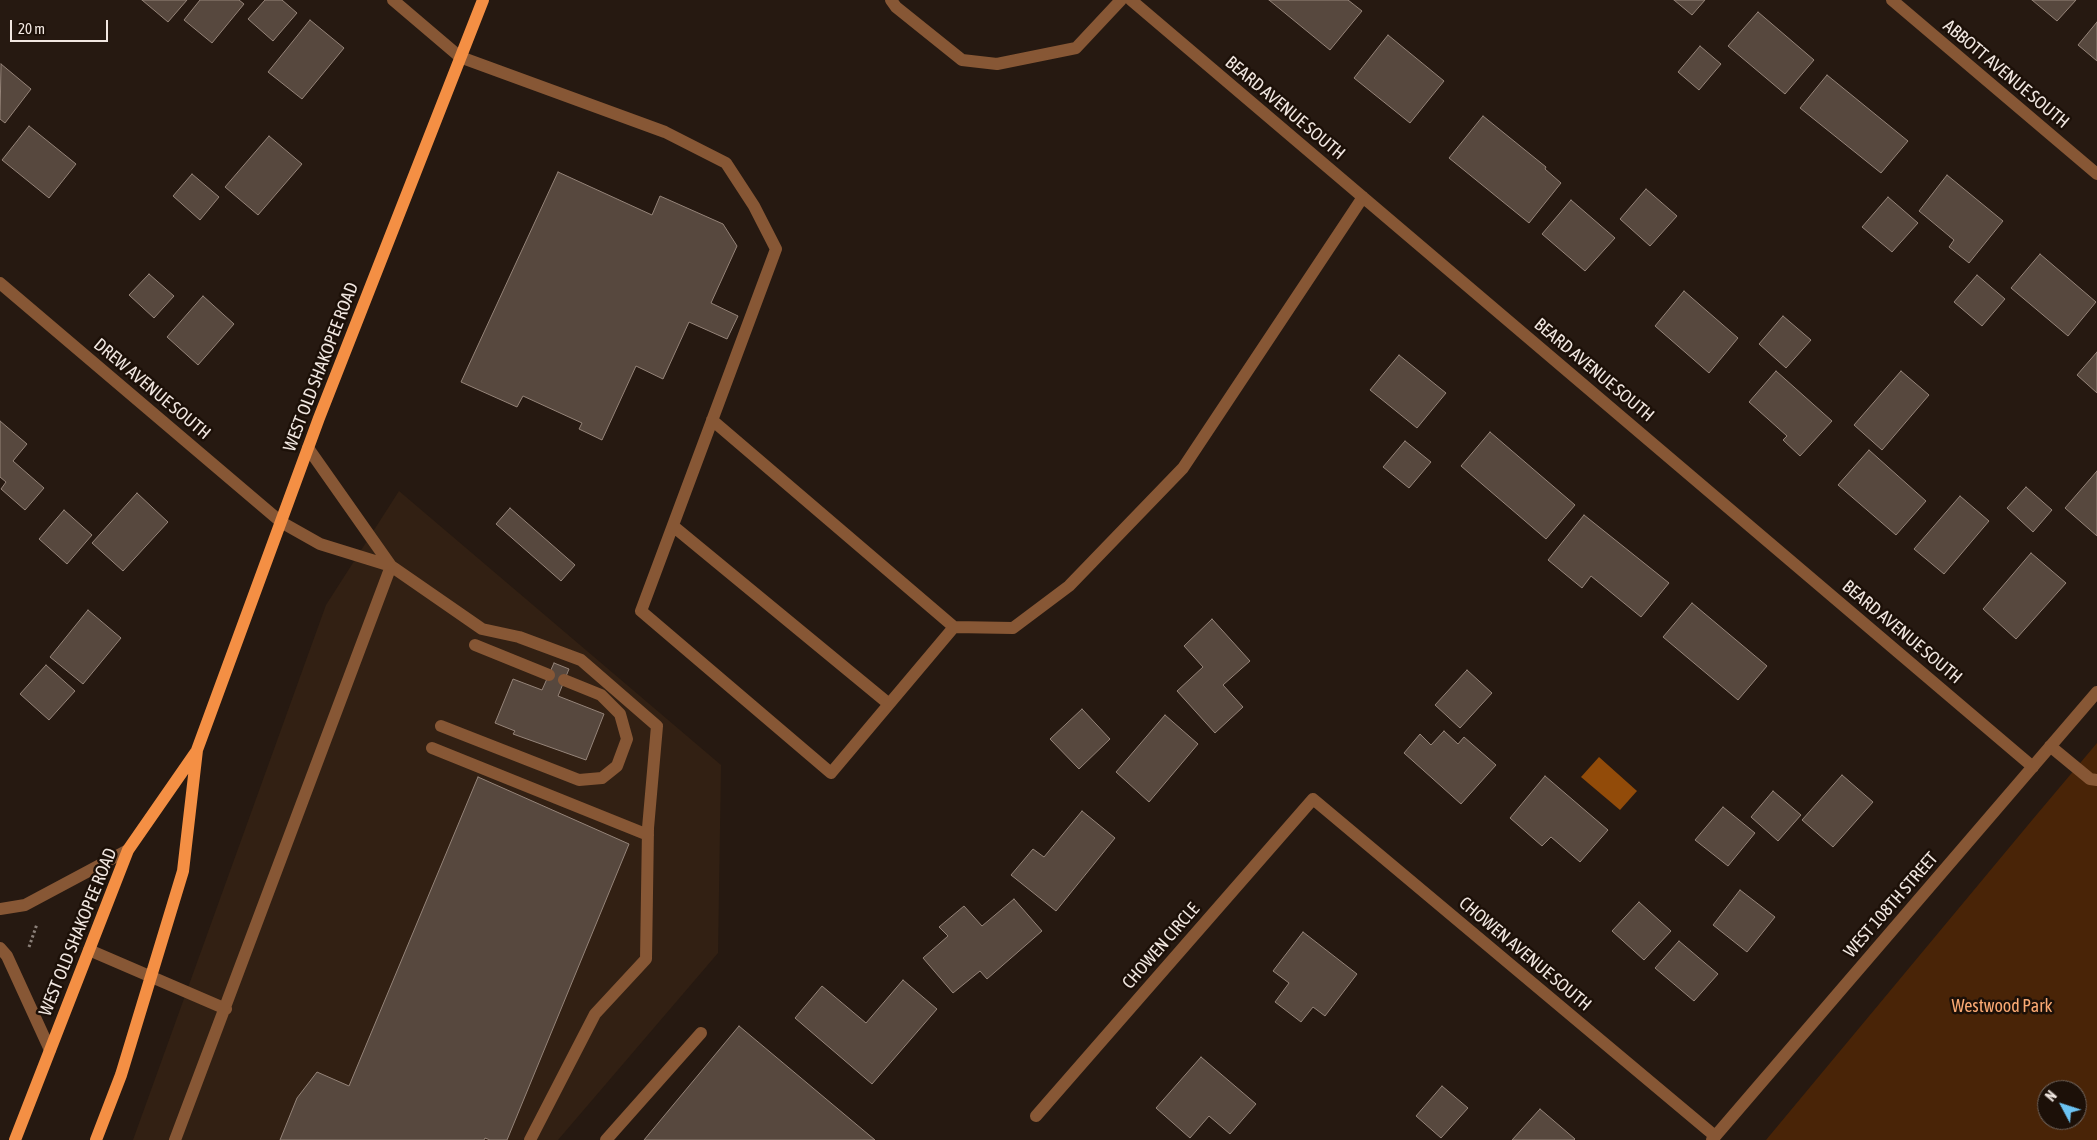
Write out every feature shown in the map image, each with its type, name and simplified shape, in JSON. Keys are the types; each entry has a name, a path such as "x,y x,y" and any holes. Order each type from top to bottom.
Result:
{"main road":[{"name":"WEST OLD SHAKOPEE ROAD","path":"96,1140 121,1075 183,871 197,750 308,448 482,0"},
{"name":"WEST OLD SHAKOPEE ROAD","path":"15,1140 128,850 197,750"}],"street":[{"path":"393,0 460,57 665,132 726,163 754,206 776,249 642,611 831,773 954,627"},
{"path":"891,0 896,7 962,60 997,64 1076,48 1121,0"},
{"name":"BEARD AVENUE SOUTH","path":"1131,0 2033,767"},
{"name":"ABBOTT AVENUE SOUTH","path":"1892,0 2097,174"},
{"path":"712,420 954,627 1013,628 1069,586 1182,468 1363,197"},
{"name":"DREW AVENUE SOUTH","path":"0,283 281,522 320,544 391,566"},
{"path":"308,448 391,566 482,629 519,637 581,660 657,726 648,835 646,958 596,1014 530,1140"},
{"path":"673,526 889,704"},
{"path":"176,1140 391,566"},
{"path":"475,644 549,675"},
{"path":"442,726 579,780 602,778 617,766 627,738 620,714 601,695 564,680"},
{"name":"WEST 108TH STREET","path":"1713,1138 2097,692"},
{"path":"2050,746 2090,779 2097,780"},
{"path":"432,748 648,835"},
{"name":"CHOWEN AVENUE SOUTH","path":"1313,799 1713,1138"},
{"name":"CHOWEN CIRCLE","path":"1036,1116 1313,799"},
{"path":"0,909 25,905 128,850"},
{"path":"0,948 7,956 50,1050"},
{"path":"89,950 226,1009"},
{"path":"606,1140 702,1033"}],"path":[{"path":"25,955 41,916"}],"shaded area":[{"path":"399,491 721,765 718,953 558,1140 133,1140 326,605"},
{"path":"1599,757 1637,791 1620,810 1581,777"}],"green space":[{"name":"Westwood Park","path":"2097,743 2097,1140 1766,1140 2033,819"}],"building":[{"path":"142,0 187,0 168,22"},
{"path":"200,0 239,0 244,4 212,43 184,20"},
{"path":"265,0 282,0 297,13 273,41 248,19"},
{"path":"1269,0 1348,0 1362,11 1330,50"},
{"path":"1674,0 1705,0 1692,15"},
{"path":"2032,0 2076,0 2057,21"},
{"path":"1758,12 1814,60 1785,94 1728,46"},
{"path":"310,20 344,48 302,99 268,72"},
{"path":"2097,22 2097,61 2078,45"},
{"path":"1388,35 1444,81 1410,123 1354,78"},
{"path":"1700,46 1721,64 1699,90 1678,72"},
{"path":"1,64 31,89 5,123 0,119"},
{"path":"1827,75 1908,141 1881,173 1800,108"},
{"path":"1483,116 1546,167 1545,169 1561,183 1529,223 1449,158"},
{"path":"29,126 76,164 49,198 2,160"},
{"path":"269,136 302,164 258,215 225,187"},
{"path":"558,172 652,215 660,196 723,224 737,246 711,303 738,316 727,339 689,322 663,379 636,366 602,440 579,429 582,423 523,396 517,407 461,382"},
{"path":"192,174 219,197 200,220 173,196"},
{"path":"1947,175 2003,221 1969,263 1949,247 1954,240 1919,211"},
{"path":"1646,189 1677,216 1650,246 1620,219"},
{"path":"1888,197 1918,223 1892,252 1862,227"},
{"path":"1571,200 1615,238 1585,271 1542,234"},
{"path":"2040,254 2096,302 2068,336 2011,288"},
{"path":"149,274 174,296 154,318 129,295"},
{"path":"1977,275 2005,299 1982,326 1954,302"},
{"path":"1684,291 1738,338 1709,373 1655,326"},
{"path":"203,296 234,324 198,365 167,337"},
{"path":"1783,316 1811,340 1786,368 1759,344"},
{"path":"2097,352 2097,393 2077,375"},
{"path":"1399,355 1446,393 1417,428 1370,390"},
{"path":"1776,371 1832,421 1800,456 1783,440 1787,436 1749,402"},
{"path":"1901,371 1929,395 1882,450 1854,425"},
{"path":"0,421 27,444 13,461 44,488 25,510 1,489 6,482 0,477"},
{"path":"1490,432 1575,505 1546,539 1461,466"},
{"path":"1405,441 1431,462 1409,488 1383,467"},
{"path":"1869,450 1926,501 1896,535 1838,485"},
{"path":"2097,471 2097,536 2065,508"},
{"path":"2026,487 2052,510 2033,532 2007,508"},
{"path":"137,493 168,522 123,571 92,543"},
{"path":"1960,496 1989,521 1944,574 1914,549"},
{"path":"510,508 575,565 561,581 496,524"},
{"path":"64,510 92,535 67,564 39,539"},
{"path":"1584,515 1669,583 1641,617 1591,576 1582,588 1548,560"},
{"path":"2031,553 2066,583 2016,639 1983,609"},
{"path":"1692,603 1767,666 1738,700 1663,637"},
{"path":"88,610 121,638 83,684 50,657"},
{"path":"1212,619 1250,661 1223,685 1243,707 1215,733 1177,691 1203,667 1184,646"},
{"path":"554,663 569,669 558,696 604,714 586,760 513,734 515,731 495,723 513,679 542,690"},
{"path":"46,665 75,691 49,720 20,694"},
{"path":"1467,670 1492,693 1460,728 1435,705"},
{"path":"1082,709 1110,739 1079,769 1050,739"},
{"path":"1165,715 1198,744 1149,802 1116,772"},
{"path":"1444,731 1458,744 1464,737 1496,765 1461,804 1404,753 1420,734 1431,745"},
{"path":"1842,775 1873,802 1833,847 1802,820"},
{"path":"1545,776 1608,830 1580,862 1551,837 1542,846 1510,818"},
{"path":"478,777 629,844 507,1140 490,1140 485,1138 484,1140 280,1140 297,1098 317,1072 349,1086"},
{"path":"1773,791 1801,815 1778,841 1751,817"},
{"path":"1723,807 1755,833 1728,866 1695,840"},
{"path":"1082,811 1115,838 1056,911 1011,875 1033,849 1044,857"},
{"path":"1740,890 1775,917 1747,952 1713,925"},
{"path":"1014,899 1042,931 987,979 980,971 953,993 923,958 948,936 939,927 964,906 982,926"},
{"path":"1639,902 1671,931 1644,960 1612,931"},
{"path":"1303,932 1357,974 1325,1016 1313,1007 1301,1022 1275,1002 1289,983 1273,971"},
{"path":"1679,941 1718,974 1694,1001 1655,968"},
{"path":"903,980 937,1009 872,1084 795,1018 822,986 866,1023"},
{"path":"739,1026 875,1140 644,1140"},
{"path":"1201,1057 1256,1104 1230,1134 1209,1116 1190,1138 1156,1108"},
{"path":"1442,1086 1468,1108 1441,1138 1416,1116"},
{"path":"1540,1109 1575,1139 1512,1140"}]}
